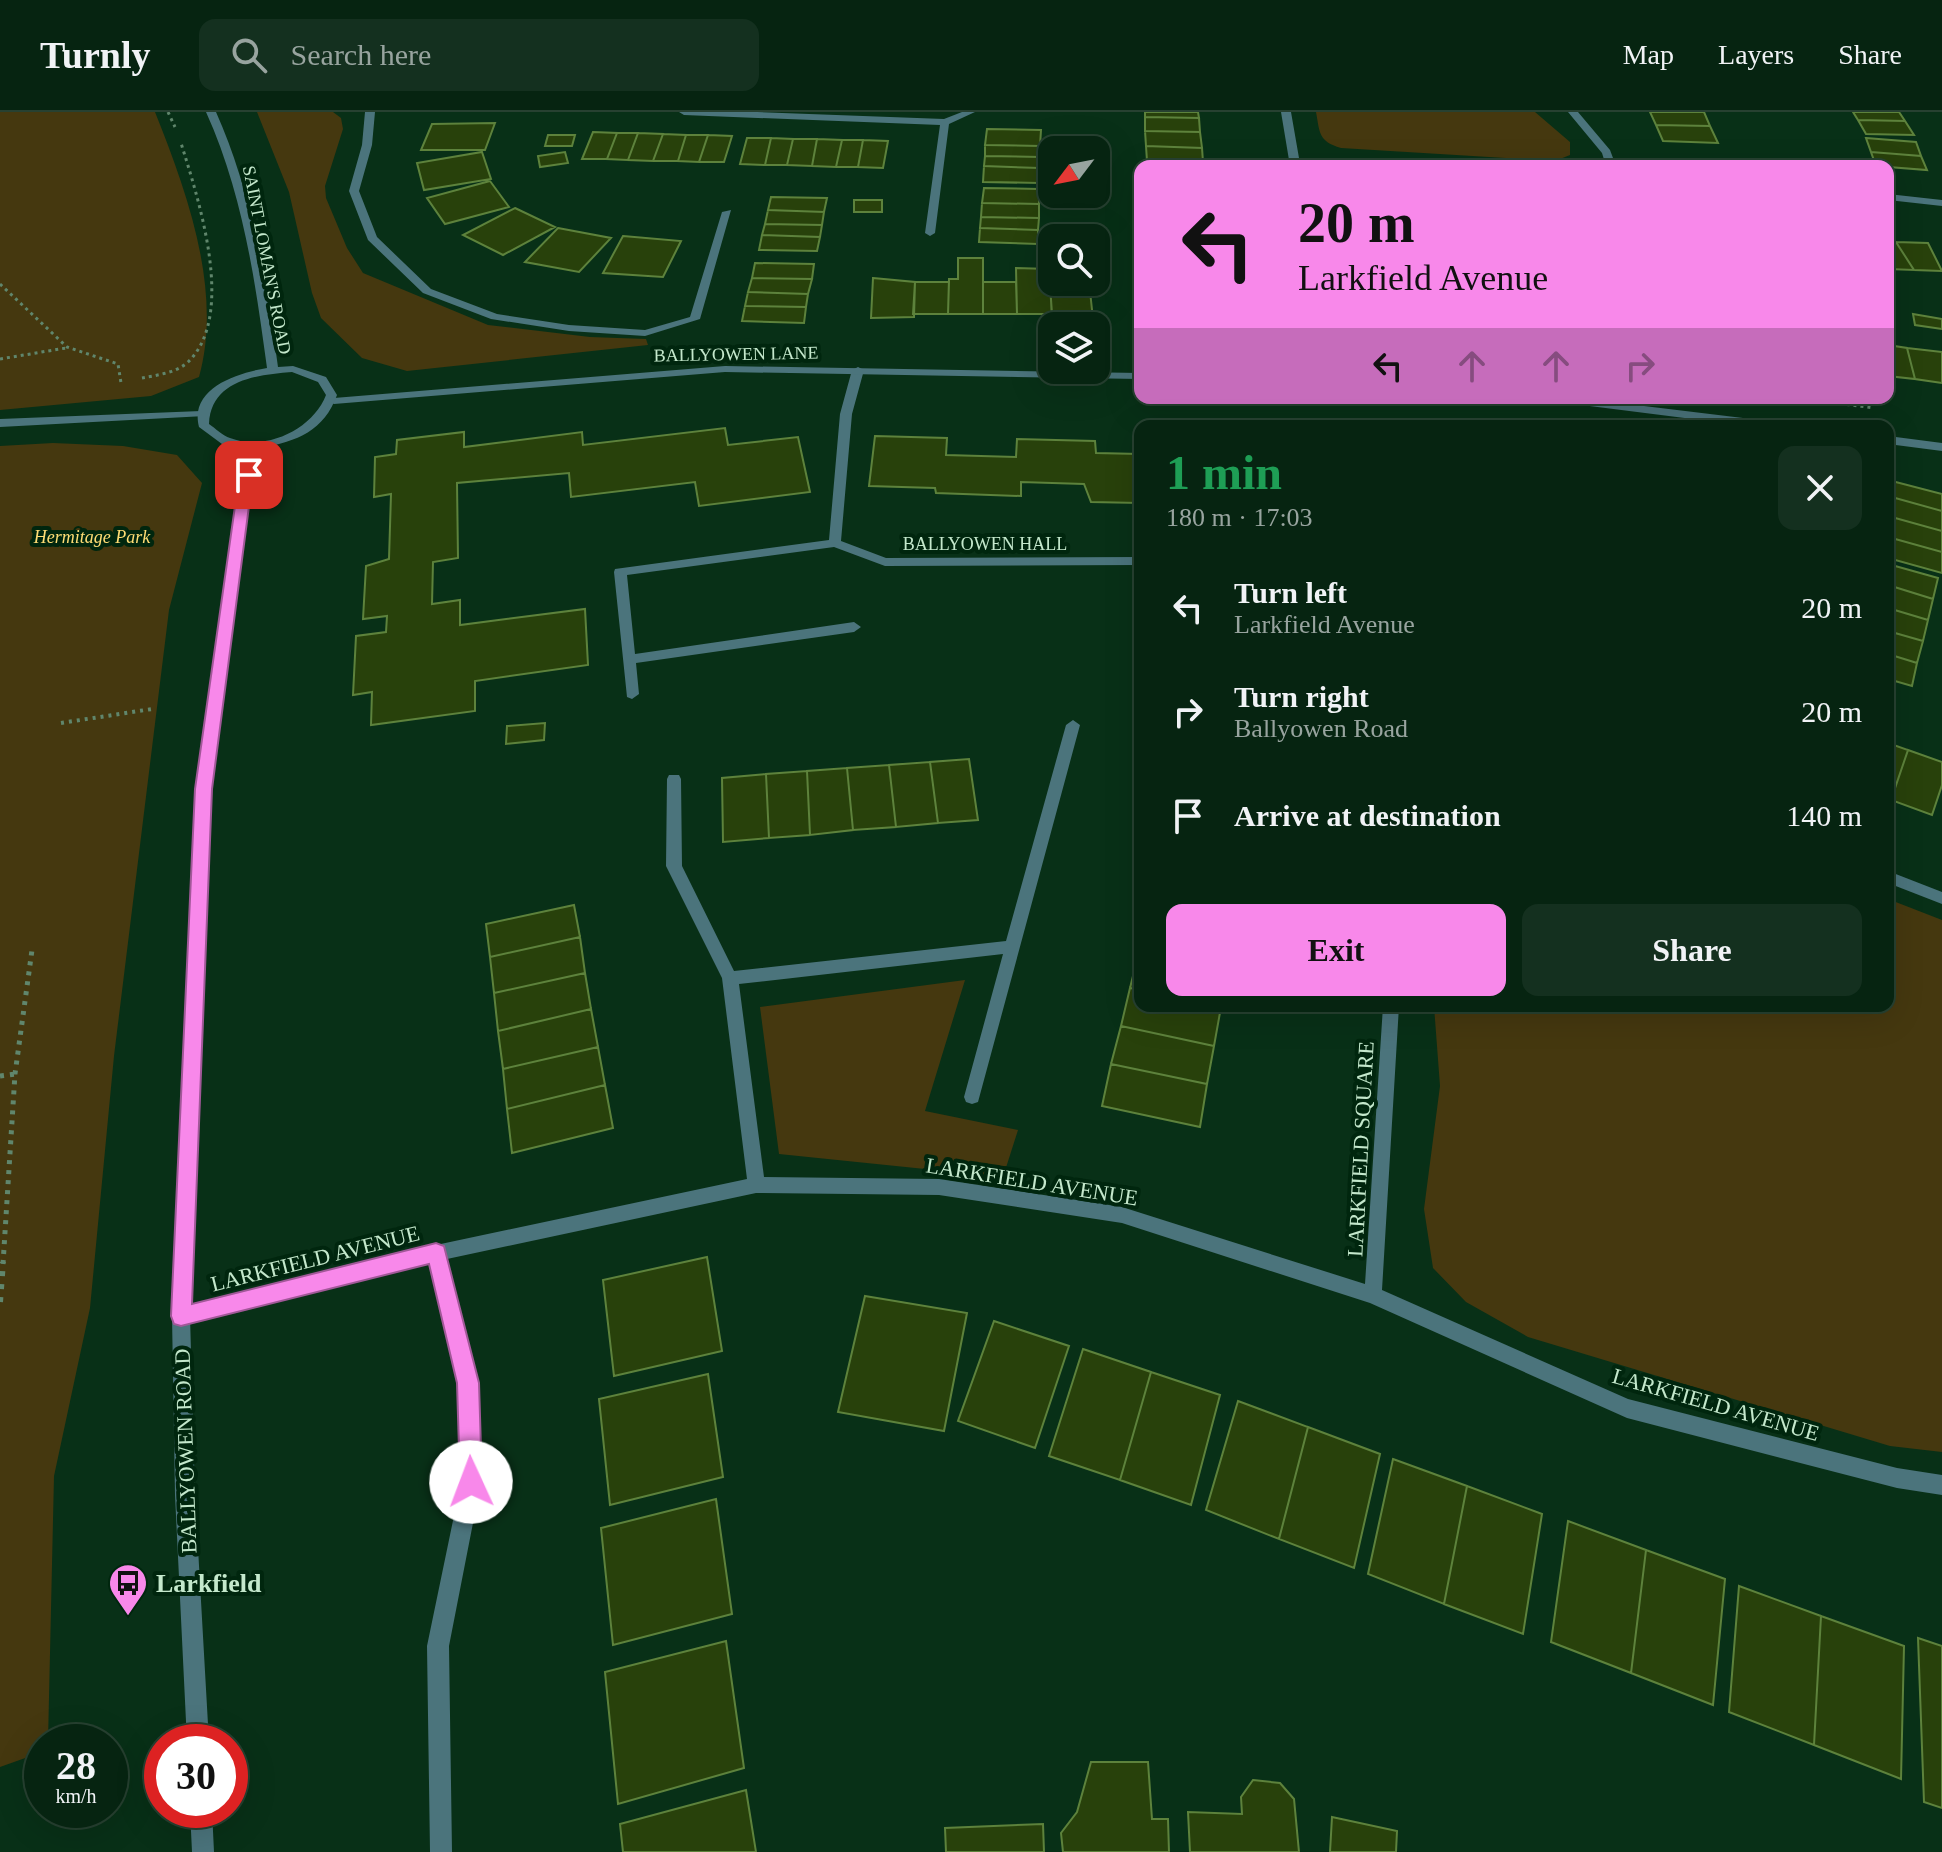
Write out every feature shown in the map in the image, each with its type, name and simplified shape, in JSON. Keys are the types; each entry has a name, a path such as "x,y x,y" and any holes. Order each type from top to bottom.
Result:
{"street":[{"name":"SAINT LOMAN'S ROAD","path":"211,112 227,143 248,226 273,370"},
{"path":"370,112 367,145 354,191 372,238 427,291 495,317 569,328 645,333 695,319 727,212"},
{"path":"684,112 814,114 945,122 970,112"},
{"path":"1286,112 1294,160"},
{"path":"1573,112 1607,152 1609,160"},
{"path":"930,233 945,122"},
{"path":"1894,198 1942,203"},
{"name":"BALLYOWEN LANE","path":"334,401 725,369 1134,376"},
{"path":"273,370 311,372 325,379 333,389 334,401 328,413 300,434 257,445 238,444 210,434 203,425 201,414 206,402 233,381 273,370"},
{"path":"835,543 846,414 858,370"},
{"path":"1598,404 1728,420"},
{"path":"0,423 201,414"},
{"path":"1894,441 1942,447"},
{"name":"BALLYOWEN ROAD","path":"197,1724 185,1495 181,1316 203,789 242,506 257,445"},
{"name":"BALLYOWEN HALL","path":"632,694 620,572 835,543 885,562 1134,561"},
{"path":"630,659 854,627"},
{"path":"972,1097 1073,725"},
{"path":"674,779 674,866 730,978 756,1185"},
{"path":"1894,879 1942,898"},
{"path":"730,978 1013,947"},
{"name":"LARKFIELD SQUARE","path":"1373,1295 1391,1012"},
{"name":"LARKFIELD AVENUE","path":"181,1316 436,1253 756,1185 939,1187 1122,1215 1373,1295 1627,1408 1897,1478 1942,1485"},
{"path":"436,1253 468,1383 471,1482 438,1646 441,1852"},
{"path":"202,1828 203,1852"}],"path":[{"path":"168,112 175,128"},
{"path":"0,284 67,347 118,364 120,383 173,372 191,360 211,315 213,274 193,179 180,141"},
{"path":"0,359 67,347"},
{"path":"1843,404 1881,409"},
{"path":"61,723 152,709"},
{"path":"0,1302 15,1074 32,950"},
{"path":"0,1076 15,1074"}],"green space":[{"path":"0,112 155,112 189,208 204,276 207,311 199,377 151,396 0,410"},
{"path":"257,112 333,112 341,118 343,129 325,186 326,198 347,248 363,273 488,325 590,337 646,339 648,345 407,371 362,358 321,318 312,293 289,192"},
{"path":"1316,112 1535,112 1570,142 1570,155 1558,160 1539,160 1341,148 1324,139"},
{"name":"Hermitage Park","path":"53,443 123,446 177,455 202,483 169,610 114,1056 90,1308 54,1476 48,1724 24,1724 24,1758 0,1767 0,446"},
{"path":"1894,901 1942,920 1942,1452 1890,1446 1528,1337 1466,1302 1433,1268 1424,1209 1440,1086 1434,1012 1894,1012"},
{"path":"965,980 925,1111 1018,1130 1003,1177 779,1154 760,1007"}],"building":[{"path":"1145,112 1198,112 1199,118 1145,117"},
{"path":"1650,112 1704,112 1710,126 1656,125"},
{"path":"1853,112 1899,112 1905,121 1858,120"},
{"path":"1145,117 1199,118 1200,132 1145,131"},
{"path":"1858,120 1905,121 1914,135 1866,134"},
{"path":"495,123 485,150 421,150 432,124"},
{"path":"1656,125 1710,126 1718,143 1663,141"},
{"path":"987,129 1041,130 1038,146 985,145"},
{"path":"1145,131 1200,132 1202,148 1146,146"},
{"path":"593,132 617,133 607,159 582,159"},
{"path":"617,133 638,133 628,160 607,159"},
{"path":"638,133 663,134 653,161 628,160"},
{"path":"663,134 686,135 678,161 653,161"},
{"path":"548,135 575,135 572,146 545,146"},
{"path":"686,135 708,135 699,162 678,161"},
{"path":"708,135 732,136 724,162 699,162"},
{"path":"747,138 771,138 765,165 740,164"},
{"path":"771,138 793,139 787,165 765,165"},
{"path":"1866,138 1916,142 1921,156 1871,152"},
{"path":"793,139 817,139 812,166 787,165"},
{"path":"817,139 842,140 836,167 812,166"},
{"path":"842,140 863,140 858,167 836,167"},
{"path":"863,140 888,141 883,168 858,167"},
{"path":"985,145 1038,146 1038,157 985,156"},
{"path":"1146,146 1202,148 1203,160 1147,160"},
{"path":"482,152 491,179 424,190 417,163"},
{"path":"565,152 568,163 540,167 538,156"},
{"path":"1871,152 1921,156 1927,170 1894,167 1894,160 1874,160"},
{"path":"985,156 1038,157 1038,168 984,166"},
{"path":"984,166 1038,168 1038,183 983,182"},
{"path":"490,181 509,207 445,224 427,198"},
{"path":"984,188 1038,189 1038,204 982,203"},
{"path":"771,197 827,198 824,212 768,210"},
{"path":"854,200 882,200 882,212 854,212"},
{"path":"982,203 1038,204 1039,208 1039,218 981,217"},
{"path":"515,208 555,227 503,255 463,235"},
{"path":"768,210 824,212 822,225 765,224"},
{"path":"981,217 1039,218 1038,230 980,228"},
{"path":"765,224 822,225 820,237 762,235"},
{"path":"558,228 611,238 579,272 525,262"},
{"path":"980,228 1038,230 1038,244 979,242"},
{"path":"762,235 820,237 817,251 759,250"},
{"path":"623,236 681,241 663,277 603,273"},
{"path":"1894,242 1896,242 1914,270 1894,269"},
{"path":"1896,242 1928,243 1942,271 1914,270"},
{"path":"958,258 983,258 983,314 948,314 949,279 958,279"},
{"path":"755,263 814,264 812,279 752,278"},
{"path":"1016,268 1038,269 1038,296 1051,296 1052,312 1017,314"},
{"path":"752,278 812,279 808,294 748,292"},
{"path":"873,278 915,282 914,317 871,318"},
{"path":"915,282 949,282 948,314 913,314"},
{"path":"983,282 1016,282 1017,314 983,314"},
{"path":"748,292 808,294 806,307 745,306"},
{"path":"1051,296 1091,296 1092,312 1052,312"},
{"path":"745,306 806,307 804,323 742,321"},
{"path":"1913,314 1942,319 1942,329 1915,325"},
{"path":"1894,346 1907,348 1915,379 1894,377"},
{"path":"1907,348 1942,352 1942,383 1915,379"},
{"path":"725,428 728,445 798,437 810,492 699,506 695,482 571,497 569,473 457,483 458,558 433,562 432,604 460,600 460,625 585,609 588,665 475,681 475,711 371,725 372,692 353,695 356,636 386,632 387,616 363,619 366,566 389,559 391,494 374,497 375,457 396,454 397,440 464,432 464,447 582,432 583,445"},
{"path":"875,436 947,438 946,455 1016,457 1017,439 1095,441 1096,453 1134,454 1134,503 1091,502 1084,484 1021,482 1021,496 936,493 935,488 869,486"},
{"path":"1894,482 1942,494 1942,511 1894,498"},
{"path":"1894,498 1942,511 1942,531 1894,518"},
{"path":"1894,518 1942,531 1942,552 1894,539"},
{"path":"1894,539 1942,552 1942,573 1894,560"},
{"path":"1894,566 1938,578 1933,599 1894,587"},
{"path":"1894,587 1933,599 1928,620 1894,610"},
{"path":"1894,610 1928,620 1923,641 1894,633"},
{"path":"1894,633 1923,641 1917,663 1894,656"},
{"path":"1894,656 1917,663 1912,686 1894,681"},
{"path":"545,723 544,740 506,744 507,726"},
{"path":"1894,745 1908,750 1894,791"},
{"path":"1908,750 1942,762 1942,785 1932,815 1894,801 1894,791"},
{"path":"969,759 978,820 938,823 930,762"},
{"path":"930,762 938,823 896,827 889,765"},
{"path":"889,765 896,827 853,830 847,768"},
{"path":"847,768 853,830 810,835 807,771"},
{"path":"807,771 810,835 769,838 766,774"},
{"path":"766,774 769,838 723,842 722,778"},
{"path":"574,905 580,937 490,957 486,924"},
{"path":"580,937 585,973 494,993 490,957"},
{"path":"585,973 591,1009 498,1031 494,993"},
{"path":"1130,988 1134,989 1134,1012 1220,1012 1214,1046 1121,1026"},
{"path":"591,1009 598,1047 503,1069 498,1031"},
{"path":"1121,1026 1214,1046 1207,1084 1111,1064"},
{"path":"598,1047 605,1085 507,1109 503,1069"},
{"path":"1111,1064 1207,1084 1200,1127 1102,1106"},
{"path":"605,1085 613,1128 512,1153 507,1109"},
{"path":"707,1257 722,1351 614,1376 603,1280"},
{"path":"865,1296 967,1313 944,1431 838,1412"},
{"path":"994,1321 1069,1346 1035,1448 958,1421"},
{"path":"1083,1349 1151,1372 1120,1480 1049,1456"},
{"path":"1151,1372 1220,1395 1191,1505 1120,1480"},
{"path":"708,1374 723,1477 610,1505 599,1399"},
{"path":"1238,1401 1308,1427 1279,1539 1206,1510"},
{"path":"1308,1427 1380,1454 1354,1568 1279,1539"},
{"path":"1393,1459 1467,1486 1444,1604 1368,1574"},
{"path":"1467,1486 1542,1514 1523,1634 1444,1604"},
{"path":"716,1499 732,1614 613,1645 601,1528"},
{"path":"1568,1521 1646,1550 1631,1673 1551,1642"},
{"path":"1646,1550 1725,1579 1713,1705 1631,1673"},
{"path":"1739,1586 1821,1616 1814,1745 1729,1712"},
{"path":"1821,1616 1904,1646 1901,1779 1814,1745"},
{"path":"1918,1638 1942,1646 1942,1808 1924,1802"},
{"path":"726,1641 744,1768 618,1804 605,1672"},
{"path":"1091,1762 1148,1762 1152,1819 1168,1819 1169,1852 1063,1852 1061,1833 1077,1812"},
{"path":"1253,1780 1280,1783 1294,1799 1299,1852 1190,1852 1188,1812 1242,1814 1241,1797"},
{"path":"746,1790 756,1852 623,1852 620,1824"},
{"path":"1332,1817 1397,1831 1396,1852 1330,1852"},
{"path":"1043,1824 1044,1852 946,1852 945,1828"}],"place":[{"name":"Larkfield","path":"128,1617"}],"route":[{"path":"249,475 242,506 203,789 181,1316 436,1253 468,1383 471,1482"}]}
